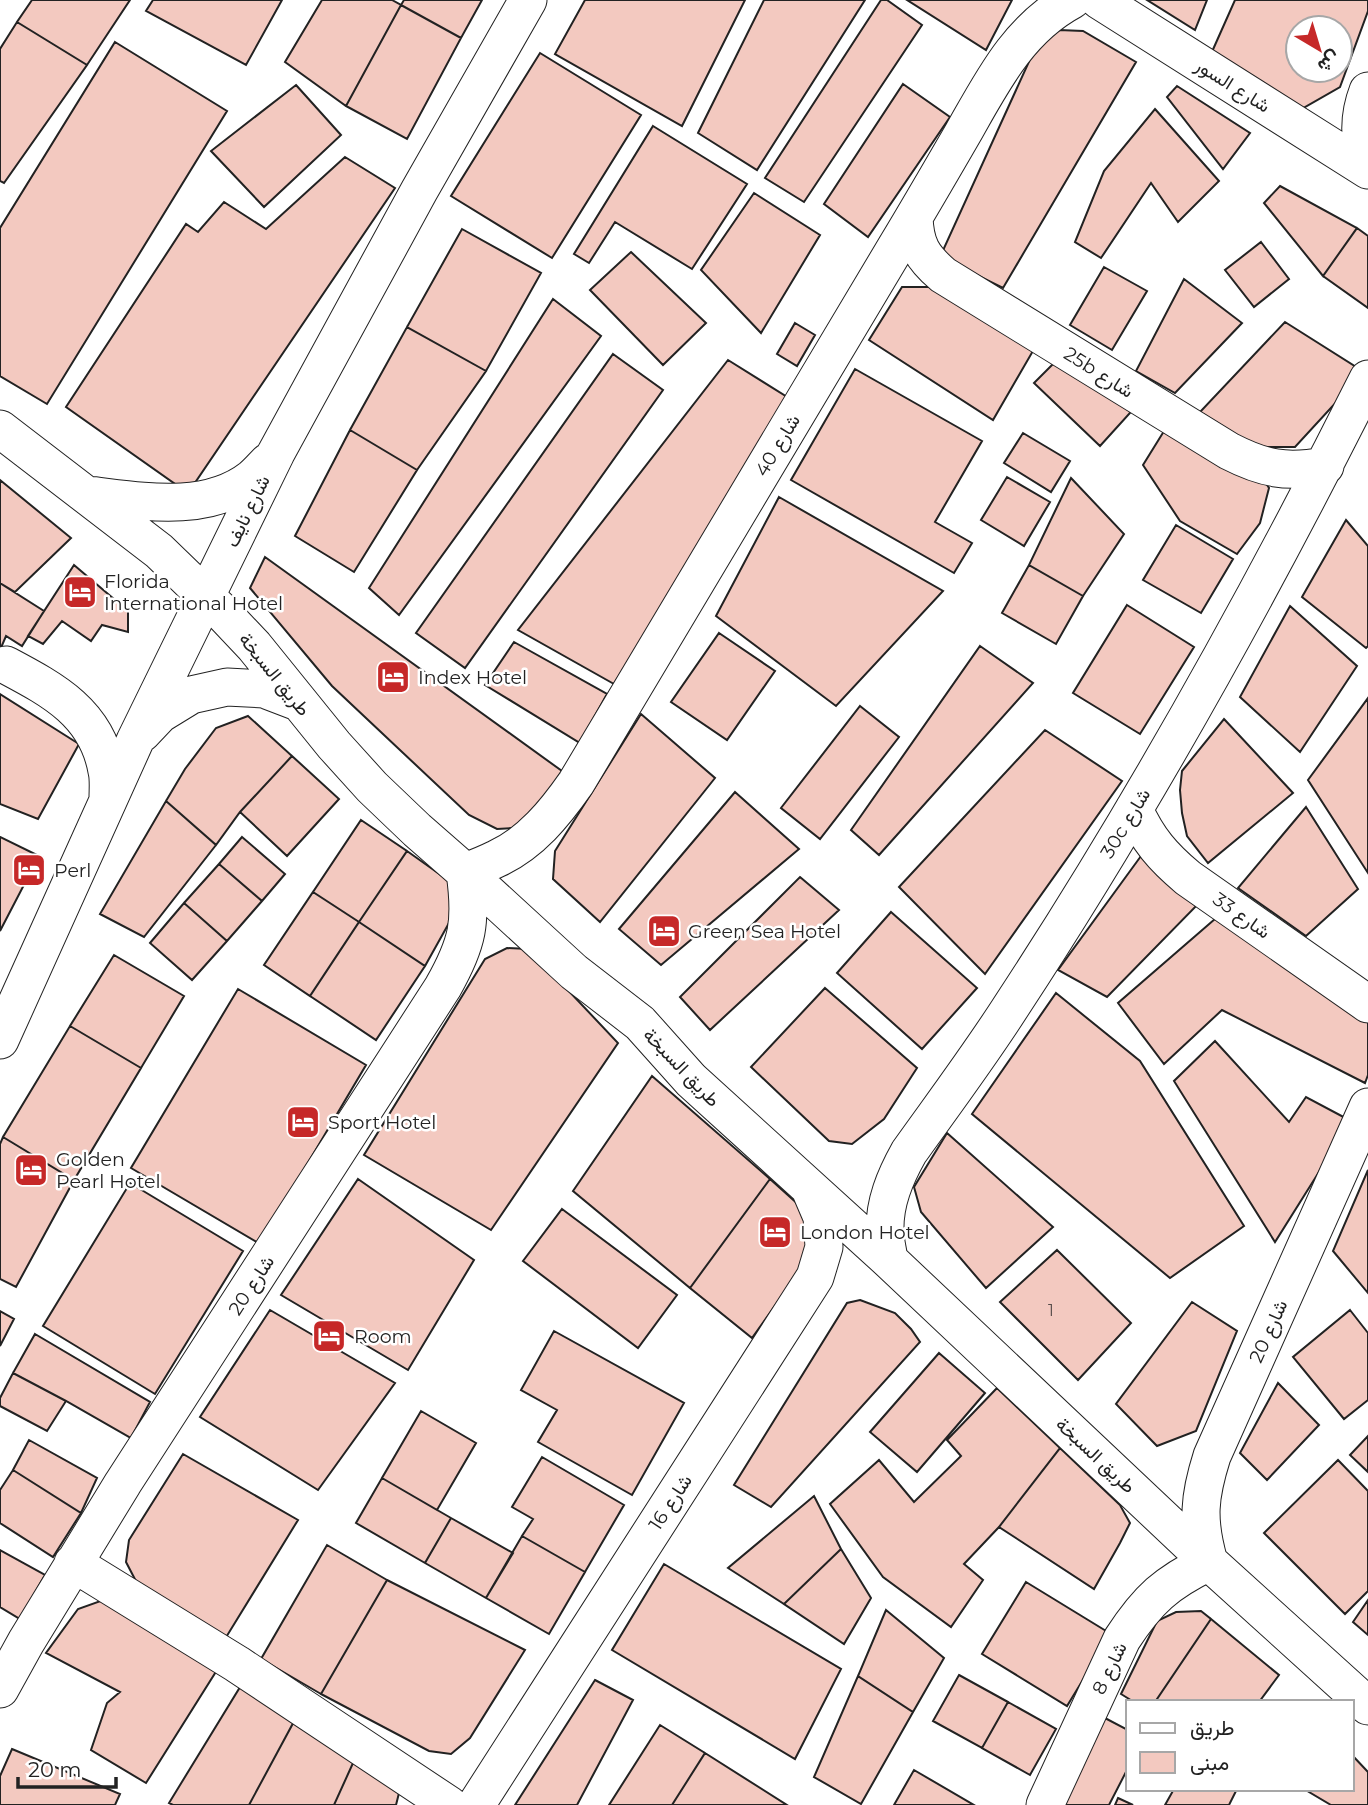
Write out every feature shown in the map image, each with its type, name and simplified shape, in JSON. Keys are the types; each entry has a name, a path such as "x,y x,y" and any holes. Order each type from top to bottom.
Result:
{"street":[{"name":"شارع نايف","path":"0,1040 108,798 276,453 419,191 528,0"},
{"name":"شارع 40","path":"466,872 498,859 529,838 555,813 576,783 1000,68 1017,44 1038,23 1072,0"},
{"name":"شارع السور","path":"1099,0 1368,168"},
{"path":"1368,91 1362,107 1359,129 1368,168"},
{"name":"25b شارع","path":"914,217 920,250 930,264 943,275 1229,451 1251,463 1276,469 1301,471 1325,466"},
{"name":"30c شارع","path":"889,1260 885,1231 887,1204 895,1177 909,1152 1011,1006 1134,809 1217,666 1325,466 1368,379"},
{"name":"طريق السبخة","path":"0,429 159,551 254,646 298,702 372,786 417,830 574,972 640,1023 691,1080 889,1260 1209,1562 1368,1706"},
{"path":"87,495 153,502 189,502 222,495 252,478 276,453"},
{"path":"6,665 70,703 87,723 100,746 107,771 108,798"},
{"path":"135,741 160,714 191,695 227,687 264,689 298,702"},
{"name":"شارع 33","path":"1134,809 1143,828 1166,860 1368,1004"},
{"name":"شارع 20","path":"3,1677 123,1483 458,961 467,933 470,903 466,872"},
{"name":"شارع 20","path":"1209,1562 1202,1536 1200,1508 1212,1456 1368,1107"},
{"name":"شارع 16","path":"476,1805 815,1277 824,1248 823,1227 822,1217 810,1189"},
{"name":"شارع 8","path":"1045,1805 1122,1639 1138,1614 1158,1593 1182,1575 1209,1562"},
{"path":"73,1563 237,1664 449,1805"}],"building":[{"path":"32,0 130,0 87,65 17,22"},
{"path":"153,0 282,0 246,65 146,11"},
{"path":"322,0 392,0 401,5 346,106 285,62"},
{"path":"404,0 482,0 461,38 401,5"},
{"path":"585,0 745,0 682,126 555,54"},
{"path":"764,0 865,0 757,170 698,133"},
{"path":"881,0 887,0 922,25 804,202 765,178"},
{"path":"907,0 1012,0 986,50"},
{"path":"1147,0 1207,0 1195,30"},
{"path":"1235,0 1368,0 1368,11 1354,49 1354,14 1284,14 1284,84 1341,84 1298,111 1211,54"},
{"path":"401,5 461,38 407,139 346,106"},
{"path":"17,22 87,65 4,183 0,181 0,49"},
{"path":"1059,30 1083,31 1136,62 1003,288 940,257 1037,44"},
{"path":"115,42 227,111 47,404 0,376 0,228"},
{"path":"540,53 641,115 552,258 451,196"},
{"path":"903,84 950,117 868,237 824,204"},
{"path":"296,85 341,135 264,207 211,151"},
{"path":"1177,86 1250,133 1223,169 1167,97"},
{"path":"1155,109 1219,181 1178,222 1151,183 1101,258 1075,242 1104,171"},
{"path":"653,126 747,184 692,269 615,222 589,263 574,254"},
{"path":"345,157 395,188 188,493 66,407 186,224 198,232 224,202 266,229"},
{"path":"1280,186 1357,228 1323,276 1264,203"},
{"path":"754,193 820,235 761,333 701,270"},
{"path":"1357,228 1368,236 1368,308 1323,276"},
{"path":"462,229 541,273 486,371 407,327"},
{"path":"1261,242 1289,279 1254,307 1225,270"},
{"path":"631,252 706,323 663,365 590,290"},
{"path":"1104,267 1147,291 1112,350 1070,325"},
{"path":"1184,279 1242,323 1175,393 1136,371"},
{"path":"902,287 932,287 1037,344 993,420 869,340"},
{"path":"553,299 601,336 399,615 369,588"},
{"path":"1285,322 1364,372 1295,447 1256,447 1200,412"},
{"path":"795,323 815,335 797,366 777,354"},
{"path":"407,327 486,371 417,470 350,430"},
{"path":"613,354 663,390 465,668 416,633"},
{"path":"1061,356 1139,403 1100,446 1034,383"},
{"path":"728,360 792,400 614,684 518,630"},
{"path":"855,369 982,441 935,522 972,543 954,573 791,480"},
{"path":"1169,423 1258,470 1269,488 1260,523 1237,554 1180,521 1143,465"},
{"path":"350,430 417,470 354,572 295,536"},
{"path":"1023,433 1070,461 1051,492 1004,463"},
{"path":"1007,477 1050,502 1024,546 981,520"},
{"path":"1071,478 1124,534 1083,596 1029,565"},
{"path":"0,480 71,538 15,592 0,583"},
{"path":"779,497 943,591 836,706 716,616"},
{"path":"1346,520 1368,546 1366,648 1302,597"},
{"path":"1176,525 1233,559 1201,613 1143,580"},
{"path":"265,557 562,771 529,827 497,829 469,815 332,686 250,588"},
{"path":"74,565 128,611 128,632 102,625 91,641 62,621 43,644 28,636"},
{"path":"1029,565 1083,596 1056,644 1002,613"},
{"path":"0,583 44,611 22,646 6,636 0,650"},
{"path":"1127,605 1194,647 1140,734 1073,693"},
{"path":"1290,606 1357,666 1300,752 1240,697"},
{"path":"719,633 775,671 727,740 671,702"},
{"path":"514,642 607,694 580,743 485,685"},
{"path":"980,646 1033,683 879,855 851,830"},
{"path":"0,694 79,744 38,819 0,804"},
{"path":"1368,698 1368,873 1308,780"},
{"path":"860,706 899,737 820,839 781,808"},
{"path":"641,714 715,778 600,922 553,879 555,851"},
{"path":"248,716 292,756 240,812 216,845 166,801 185,769 216,728"},
{"path":"1224,719 1293,793 1208,863 1187,836 1180,790 1182,771"},
{"path":"1045,730 1122,781 985,974 899,887"},
{"path":"292,756 339,799 287,856 240,812"},
{"path":"735,792 799,849 661,965 619,929"},
{"path":"166,801 216,845 144,937 100,914"},
{"path":"1306,807 1358,889 1306,936 1238,888"},
{"path":"361,820 407,851 359,922 313,892"},
{"path":"0,837 39,856 0,931"},
{"path":"242,837 285,874 262,901 219,864"},
{"path":"407,851 452,883 454,914 425,966 359,922"},
{"path":"1141,856 1204,898 1107,997 1058,970"},
{"path":"219,864 262,901 227,941 184,903"},
{"path":"800,877 839,910 710,1030 680,997"},
{"path":"313,892 359,922 310,996 264,965"},
{"path":"184,903 227,941 192,980 150,943"},
{"path":"891,912 977,988 922,1049 837,973"},
{"path":"1223,912 1368,1020 1368,1075 1365,1083 1222,1010 1164,1064 1118,1003"},
{"path":"359,922 425,966 376,1040 310,996"},
{"path":"507,948 529,949 618,1043 491,1230 364,1155 485,959"},
{"path":"114,955 184,996 141,1068 70,1026"},
{"path":"825,988 917,1068 884,1119 852,1144 829,1141 751,1067"},
{"path":"238,989 366,1065 260,1244 131,1168"},
{"path":"1056,993 1140,1061 1244,1226 1170,1278 972,1114"},
{"path":"70,1026 141,1068 74,1180 3,1137"},
{"path":"1215,1041 1289,1122 1306,1097 1351,1121 1275,1242 1174,1081"},
{"path":"652,1076 770,1179 690,1288 573,1191"},
{"path":"947,1133 1053,1227 986,1288 921,1212 914,1187"},
{"path":"3,1137 74,1180 16,1287 0,1279 0,1144"},
{"path":"1368,1170 1368,1293 1333,1251"},
{"path":"358,1179 474,1260 408,1370 281,1295"},
{"path":"770,1179 800,1206 814,1235 809,1258 752,1338 690,1288"},
{"path":"130,1183 243,1251 155,1394 43,1326"},
{"path":"562,1209 677,1295 638,1348 523,1261"},
{"path":"1057,1250 1131,1323 1078,1380 1000,1302"},
{"path":"860,1300 895,1313 920,1342 771,1507 734,1485 847,1303"},
{"path":"1192,1302 1237,1331 1196,1431 1157,1446 1116,1404"},
{"path":"270,1310 395,1383 318,1490 200,1417"},
{"path":"1350,1310 1368,1333 1368,1400 1344,1419 1293,1357"},
{"path":"0,1311 14,1319 0,1346"},
{"path":"554,1331 684,1403 632,1495 538,1442 557,1410 521,1390"},
{"path":"35,1334 150,1402 131,1438 13,1373"},
{"path":"939,1353 985,1393 917,1472 870,1432"},
{"path":"13,1373 66,1401 47,1431 0,1406 0,1398"},
{"path":"1278,1383 1319,1425 1267,1480 1240,1453"},
{"path":"997,1388 1060,1448 999,1527 964,1564 983,1580 951,1627 883,1577 830,1504 879,1460 914,1502 961,1456 947,1440"},
{"path":"421,1411 476,1443 437,1510 382,1478"},
{"path":"1368,1436 1368,1472 1350,1455"},
{"path":"29,1440 97,1478 81,1513 13,1470"},
{"path":"1060,1448 1120,1505 1130,1523 1094,1589 999,1527"},
{"path":"183,1454 298,1520 225,1639 139,1587 126,1562 129,1540"},
{"path":"542,1457 624,1505 585,1572 522,1536 533,1519 512,1507"},
{"path":"1338,1460 1368,1491 1368,1591 1345,1614 1264,1533"},
{"path":"13,1470 81,1513 53,1557 0,1523 0,1490"},
{"path":"382,1478 451,1518 425,1563 356,1523"},
{"path":"814,1496 841,1549 784,1604 728,1568"},
{"path":"451,1518 513,1553 486,1598 425,1563"},
{"path":"522,1536 585,1572 549,1634 486,1598"},
{"path":"327,1545 387,1580 321,1694 261,1659"},
{"path":"841,1549 871,1598 844,1644 784,1604"},
{"path":"0,1550 45,1575 20,1619 0,1607"},
{"path":"664,1564 841,1669 795,1759 612,1650"},
{"path":"387,1580 525,1650 470,1738 451,1754 429,1751 321,1694"},
{"path":"1026,1582 1111,1634 1067,1706 982,1654"},
{"path":"106,1599 217,1670 146,1783 91,1750 107,1703 120,1692 46,1653 78,1609"},
{"path":"1368,1600 1368,1635 1353,1622"},
{"path":"886,1610 944,1658 913,1712 858,1676"},
{"path":"1201,1611 1211,1619 1156,1700 1131,1700 1121,1694 1157,1621 1176,1612"},
{"path":"1211,1619 1279,1675 1260,1700 1156,1700"},
{"path":"959,1675 1008,1702 982,1748 933,1721"},
{"path":"858,1676 913,1712 861,1804 814,1777"},
{"path":"245,1679 298,1714 249,1805 169,1803"},
{"path":"595,1680 633,1700 577,1805 515,1805"},
{"path":"1008,1702 1056,1729 1030,1775 982,1748"},
{"path":"298,1714 358,1752 334,1805 249,1805"},
{"path":"1103,1717 1126,1729 1126,1772 1109,1805 1058,1805"},
{"path":"660,1725 705,1753 672,1805 609,1805"},
{"path":"12,1749 120,1794 115,1805 0,1805 0,1776"},
{"path":"358,1752 399,1793 396,1805 334,1805"},
{"path":"705,1753 787,1805 672,1805"},
{"path":"1354,1757 1368,1772 1368,1805 1331,1805 1307,1791 1354,1791"},
{"path":"914,1770 974,1805 894,1805"},
{"path":"1173,1791 1236,1791 1229,1805 1165,1805"},
{"path":"1118,1798 1133,1805 1115,1805"}],"place":[{"name":"Florida International Hotel","path":"80,592"},
{"name":"Index Hotel","path":"393,677"},
{"name":"Perl","path":"29,870"},
{"name":"Green Sea Hotel","path":"664,931"},
{"name":"Sport Hotel","path":"303,1122"},
{"name":"Golden Pearl Hotel","path":"31,1170"},
{"name":"London Hotel","path":"775,1232"},
{"name":"Room","path":"329,1336"}]}
